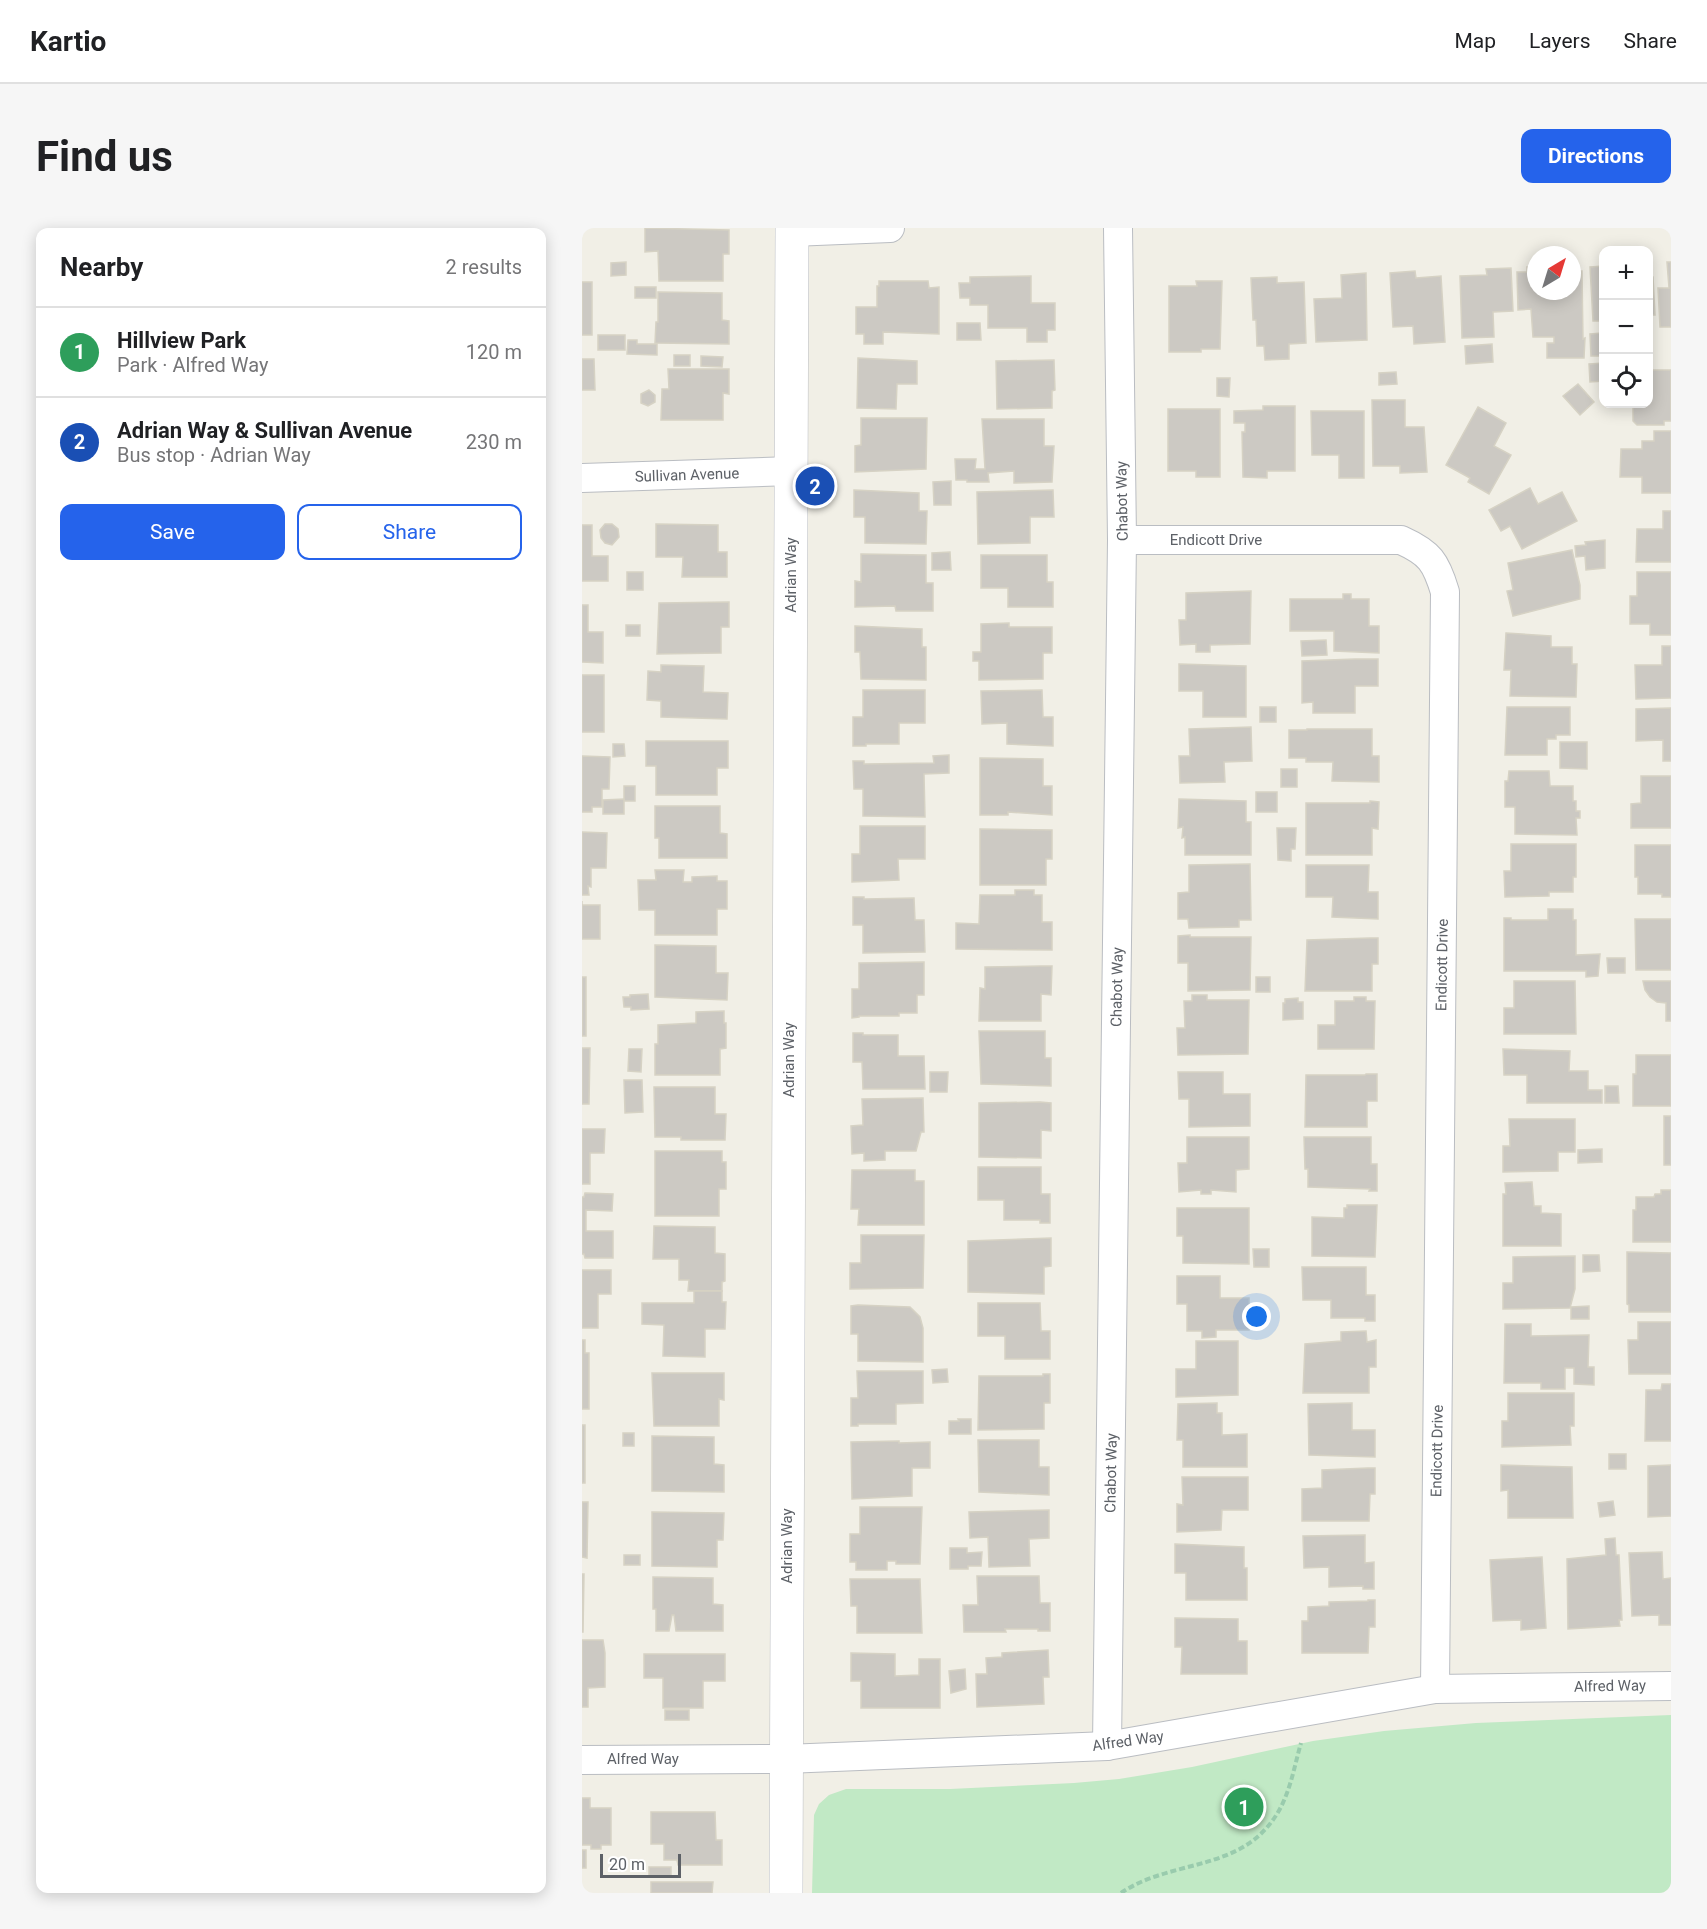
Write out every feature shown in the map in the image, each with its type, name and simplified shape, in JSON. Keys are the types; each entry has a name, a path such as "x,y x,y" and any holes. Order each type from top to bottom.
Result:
{"street":[{"path":"792,230 890,228"},
{"name":"Chabot Way","path":"1107,1746 1122,540 1118,228"},
{"name":"Adrian Way","path":"786,1893 792,230"},
{"name":"Sullivan Avenue","path":"582,478 791,471"},
{"name":"Endicott Drive","path":"1122,540 1401,540 1421,550 1438,570 1446,592 1435,1689"},
{"name":"Alfred Way","path":"582,1760 786,1759 1107,1746 1435,1689 1671,1686"}],"path":[{"path":"1120,1893 1141,1881 1222,1858 1244,1847 1263,1833 1276,1816 1286,1795 1301,1743"}],"green space":[{"path":"1671,1715 1671,1893 812,1893 814,1815 819,1804 829,1795 846,1789 950,1789 1119,1779 1192,1767 1313,1741 1384,1731 1476,1723"}],"building":[{"path":"645,228 729,230 729,254 723,254 723,281 659,281 658,251 645,252"},
{"path":"626,262 626,275 611,276 611,263"},
{"path":"1667,262 1671,262 1671,327 1660,327 1658,288 1669,288"},
{"path":"1599,266 1599,321 1593,321 1590,267"},
{"path":"1511,268 1513,311 1493,312 1494,337 1462,338 1460,276 1487,275 1486,269"},
{"path":"1415,271 1416,278 1441,276 1445,342 1414,344 1413,326 1393,327 1390,273"},
{"path":"1582,271 1584,358 1547,358 1547,343 1554,343 1554,337 1533,337 1531,309 1518,310 1517,272 1527,272 1527,300 1581,300"},
{"path":"1366,273 1367,340 1316,342 1314,299 1342,298 1341,275"},
{"path":"1031,276 1031,303 1055,303 1055,330 1047,330 1047,342 1027,342 1027,328 988,328 988,305 970,305 970,298 960,298 959,283 970,283 970,277"},
{"path":"1277,277 1277,283 1304,282 1306,343 1289,344 1289,359 1265,360 1264,346 1257,346 1251,278"},
{"path":"1653,277 1655,315 1653,315"},
{"path":"879,281 928,281 929,288 939,287 939,334 883,332 883,344 864,344 864,334 856,334 856,307 877,307"},
{"path":"1196,281 1222,281 1220,349 1201,349 1201,352 1169,352 1169,286 1197,286"},
{"path":"582,282 592,282 592,335 582,335"},
{"path":"635,287 656,287 656,298 635,298"},
{"path":"658,292 722,293 722,320 729,321 729,344 655,343"},
{"path":"957,323 980,323 981,340 957,340"},
{"path":"1599,333 1599,356 1591,356 1590,334"},
{"path":"598,335 625,335 625,350 598,350"},
{"path":"628,340 637,340 637,344 657,344 657,355 627,354"},
{"path":"1492,344 1493,362 1466,364 1465,346"},
{"path":"674,355 690,355 690,366 674,366"},
{"path":"701,356 723,357 722,367 701,366"},
{"path":"858,358 917,361 917,384 897,384 896,409 857,408"},
{"path":"582,359 594,359 595,390 582,390"},
{"path":"1054,360 1055,390 1052,391 1052,408 997,409 996,361"},
{"path":"1599,363 1599,381 1590,382 1589,364"},
{"path":"668,369 729,369 729,394 723,393 723,420 661,420 662,389 669,389"},
{"path":"1653,370 1671,370 1671,421 1664,421 1664,425 1637,425 1633,421 1633,408 1653,408"},
{"path":"1396,372 1397,384 1379,385 1379,373"},
{"path":"1217,378 1230,378 1229,397 1217,396"},
{"path":"1578,384 1594,402 1580,415 1563,396"},
{"path":"649,390 655,395 655,402 648,406 641,403 641,394"},
{"path":"1372,400 1405,400 1405,427 1424,427 1427,472 1400,473 1400,466 1373,466"},
{"path":"1263,406 1295,406 1295,471 1267,471 1267,478 1243,477 1242,432 1245,432 1245,423 1234,423 1234,411 1263,410"},
{"path":"1478,407 1506,423 1494,446 1511,455 1489,494 1468,482 1470,478 1446,465"},
{"path":"1168,409 1220,409 1220,477 1196,477 1196,471 1168,471"},
{"path":"1311,411 1364,411 1364,478 1339,478 1339,455 1312,455"},
{"path":"861,418 927,418 926,469 855,472 855,446 861,445"},
{"path":"982,419 1044,419 1044,446 1054,446 1052,482 1014,483 1014,471 988,473 989,482 956,480 955,459 976,459 975,469 985,469"},
{"path":"1654,431 1671,431 1671,493 1642,493 1642,477 1620,477 1621,449 1642,449 1642,441 1654,441"},
{"path":"951,481 951,505 934,505 933,482"},
{"path":"1530,488 1538,504 1562,492 1577,521 1522,549 1510,526 1501,531 1489,510"},
{"path":"854,490 919,493 919,511 927,511 926,544 865,543 865,517 854,517"},
{"path":"1053,490 1054,517 1030,517 1030,543 978,544 977,492"},
{"path":"1663,511 1671,511 1671,562 1636,562 1637,529 1663,529"},
{"path":"605,524 612,524 618,529 619,537 612,545 605,543 601,538 600,530"},
{"path":"656,524 718,525 718,552 727,552 727,577 682,577 683,557 656,557"},
{"path":"582,525 592,525 592,556 608,556 608,581 582,581"},
{"path":"1605,540 1605,568 1586,570 1585,556 1576,557 1575,546 1586,545 1585,542"},
{"path":"1572,550 1580,585 1580,599 1513,616 1507,591 1513,590 1508,563"},
{"path":"950,552 951,570 932,570 932,553"},
{"path":"861,554 926,555 926,583 933,583 933,611 896,611 895,606 855,607 855,581 861,582"},
{"path":"981,555 1047,555 1047,582 1053,582 1053,607 1008,607 1008,588 981,588"},
{"path":"627,572 643,572 643,590 627,590"},
{"path":"1637,572 1671,572 1671,635 1650,635 1650,624 1630,624 1630,596 1637,596"},
{"path":"1251,591 1250,644 1210,645 1210,652 1196,652 1196,644 1180,645 1179,620 1186,620 1186,593"},
{"path":"1343,594 1351,594 1351,599 1369,599 1369,626 1379,626 1379,653 1334,651 1334,631 1290,631 1290,599 1343,599"},
{"path":"729,602 729,627 721,627 721,653 657,654 659,603"},
{"path":"582,605 588,605 588,632 603,632 603,663 582,662"},
{"path":"1009,623 1009,627 1052,627 1052,653 1043,653 1043,679 979,680 979,661 973,661 973,652 981,652 981,624"},
{"path":"626,625 640,625 640,636 626,636"},
{"path":"855,626 922,629 922,647 926,647 926,680 861,679 860,652 855,652"},
{"path":"1506,633 1551,636 1551,647 1572,647 1572,664 1577,664 1576,697 1510,696 1511,670 1504,670"},
{"path":"1326,640 1327,655 1302,656 1301,641"},
{"path":"1662,646 1671,646 1671,698 1636,699 1635,665 1662,665"},
{"path":"1378,659 1378,686 1355,686 1355,713 1313,713 1313,702 1302,703 1302,661"},
{"path":"1179,664 1246,666 1246,717 1203,717 1203,691 1179,691"},
{"path":"661,665 704,666 703,692 728,693 727,719 661,717 661,701 647,700 648,671 661,672"},
{"path":"582,675 604,675 604,732 582,732"},
{"path":"863,690 925,690 925,723 899,723 899,744 853,746 853,717 863,717"},
{"path":"1042,690 1043,717 1053,717 1053,746 1007,744 1007,723 982,724 981,691"},
{"path":"1260,707 1276,707 1276,722 1260,722"},
{"path":"1507,707 1570,707 1570,735 1556,735 1556,739 1547,739 1547,755 1505,755"},
{"path":"1671,708 1671,761 1663,761 1663,740 1636,741 1636,709"},
{"path":"1251,727 1252,761 1224,762 1225,782 1180,783 1179,756 1190,756 1189,729"},
{"path":"1372,729 1372,756 1379,756 1379,782 1332,781 1333,762 1306,762 1306,758 1289,758 1289,730"},
{"path":"646,741 728,741 728,768 717,768 717,795 656,795 656,766 646,766"},
{"path":"1560,742 1587,742 1587,769 1560,768"},
{"path":"613,744 624,744 625,756 613,757"},
{"path":"949,755 949,773 924,774 925,817 863,816 863,789 854,789 853,761 864,761 864,764 934,763 933,756"},
{"path":"582,756 610,757 609,789 602,789 602,807 592,807 592,812 582,812"},
{"path":"980,758 1043,759 1043,786 1052,786 1052,815 1008,812 1008,815 980,815"},
{"path":"1281,769 1297,769 1297,787 1281,787"},
{"path":"1509,771 1549,771 1550,786 1573,786 1573,801 1576,801 1576,811 1580,811 1580,818 1576,818 1577,835 1515,834 1515,807 1505,807 1505,781 1508,781"},
{"path":"1641,776 1671,776 1671,828 1631,828 1631,804 1641,803"},
{"path":"624,786 635,786 635,801 624,801"},
{"path":"1256,792 1277,792 1277,812 1256,812"},
{"path":"624,799 624,814 603,814 603,800"},
{"path":"1179,799 1246,801 1246,822 1251,822 1251,855 1185,855 1183,827 1178,828"},
{"path":"1370,801 1379,802 1378,829 1372,828 1372,855 1306,855 1306,803 1370,803"},
{"path":"655,806 720,806 720,833 727,834 727,858 659,858 659,838 655,838"},
{"path":"860,826 925,826 925,859 898,859 899,880 852,882 852,854 860,854"},
{"path":"1277,828 1296,828 1295,849 1291,849 1291,861 1278,860"},
{"path":"980,829 1052,830 1052,859 1046,859 1046,885 980,885"},
{"path":"582,832 607,833 606,868 591,868 589,895 582,895"},
{"path":"1511,844 1576,844 1576,877 1573,877 1573,892 1549,892 1549,896 1505,897 1504,871 1511,871"},
{"path":"1635,845 1671,845 1671,897 1662,897 1662,894 1638,894 1638,877 1635,877"},
{"path":"1250,864 1251,920 1239,920 1239,927 1189,928 1188,919 1178,919 1178,893 1189,892 1189,865"},
{"path":"1306,865 1369,865 1368,892 1378,892 1378,919 1332,917 1333,897 1306,897"},
{"path":"655,870 684,870 683,882 692,882 692,877 717,876 717,881 727,881 727,909 717,909 717,935 655,935 655,910 639,910 638,880 656,880"},
{"path":"1015,890 1034,890 1034,895 1042,895 1042,922 1052,922 1052,950 956,949 956,923 979,924 980,895 1015,895"},
{"path":"853,897 864,897 864,899 914,898 915,920 924,920 925,952 863,953 863,925 853,925"},
{"path":"582,905 600,905 600,939 582,939"},
{"path":"1548,909 1573,909 1573,920 1576,920 1576,955 1600,954 1598,976 1586,977 1586,971 1504,971 1504,918 1548,920"},
{"path":"1635,919 1671,919 1671,970 1636,970"},
{"path":"1190,935 1190,937 1251,937 1250,990 1188,991 1188,963 1178,963 1178,936"},
{"path":"1378,938 1378,964 1372,964 1372,991 1305,991 1307,940"},
{"path":"655,945 716,946 716,973 728,973 727,1000 655,997"},
{"path":"1607,958 1625,958 1625,973 1608,973"},
{"path":"924,962 924,995 917,995 917,1013 852,1018 852,989 859,989 859,963"},
{"path":"1052,966 1051,995 1041,994 1041,1021 979,1021 980,988 985,989 985,967"},
{"path":"582,977 586,977 586,1036 582,1036"},
{"path":"1256,977 1270,977 1270,992 1256,992"},
{"path":"1514,981 1575,981 1576,1034 1504,1034 1504,1008 1514,1008"},
{"path":"1643,981 1671,981 1671,1021 1666,1021 1666,1003 1657,1002 1650,997"},
{"path":"648,994 649,1009 631,1010 631,1007 624,1007 623,997"},
{"path":"1192,995 1207,995 1207,1000 1249,1000 1248,1054 1178,1055 1177,1028 1185,1028 1184,1001 1192,1001"},
{"path":"1354,997 1366,997 1366,1001 1375,1001 1374,1049 1318,1049 1318,1025 1335,1025 1335,1001 1354,1001"},
{"path":"1298,998 1298,1002 1303,1002 1303,1019 1283,1020 1285,999"},
{"path":"724,1011 726,1048 720,1049 720,1075 655,1075 655,1044 658,1044 658,1025 696,1023 696,1012"},
{"path":"979,1031 1045,1031 1045,1058 1051,1058 1051,1086 981,1084"},
{"path":"853,1033 898,1035 898,1056 924,1056 925,1089 863,1089 862,1062 853,1062"},
{"path":"582,1048 590,1048 589,1104 582,1104"},
{"path":"629,1049 642,1049 641,1072 628,1071"},
{"path":"1503,1049 1570,1051 1569,1071 1588,1071 1588,1090 1602,1090 1602,1103 1527,1103 1527,1075 1504,1075"},
{"path":"1636,1055 1671,1055 1671,1106 1633,1106 1633,1074 1636,1074"},
{"path":"930,1072 948,1072 947,1092 930,1092"},
{"path":"1178,1072 1223,1072 1223,1094 1250,1094 1250,1126 1189,1127 1189,1099 1179,1099"},
{"path":"1377,1074 1377,1101 1367,1101 1367,1127 1305,1127 1306,1075"},
{"path":"624,1080 642,1080 643,1112 625,1113"},
{"path":"1605,1086 1618,1086 1619,1103 1605,1103"},
{"path":"654,1087 715,1087 715,1114 726,1114 725,1140 681,1140 681,1137 655,1137"},
{"path":"923,1098 924,1132 921,1132 916,1151 885,1151 885,1160 864,1161 864,1153 852,1154 851,1126 863,1125 862,1099"},
{"path":"979,1103 1051,1103 1051,1131 1041,1130 1041,1158 979,1157"},
{"path":"1664,1116 1671,1116 1671,1165 1664,1165"},
{"path":"1509,1119 1575,1119 1575,1152 1558,1152 1558,1171 1503,1172 1503,1146 1510,1146"},
{"path":"582,1129 605,1129 604,1153 590,1153 590,1184 582,1184"},
{"path":"1187,1137 1249,1137 1249,1169 1236,1170 1236,1192 1211,1190 1211,1194 1201,1194 1201,1190 1179,1192 1178,1163 1187,1163"},
{"path":"1304,1137 1371,1137 1371,1164 1377,1164 1377,1191 1308,1187"},
{"path":"1602,1149 1602,1162 1578,1163 1578,1150"},
{"path":"655,1151 722,1151 722,1162 726,1162 726,1189 719,1189 719,1216 655,1216"},
{"path":"978,1167 1041,1167 1041,1194 1050,1194 1050,1223 1040,1223 1040,1220 1004,1220 1004,1200 978,1200"},
{"path":"852,1170 915,1170 915,1181 924,1181 924,1225 858,1225 859,1209 851,1209"},
{"path":"1532,1182 1534,1206 1541,1206 1541,1213 1561,1214 1561,1246 1503,1246 1505,1183"},
{"path":"1661,1190 1671,1190 1671,1242 1633,1242 1633,1210 1636,1210 1636,1197 1654,1197 1655,1194 1661,1194"},
{"path":"585,1193 613,1194 612,1211 586,1210 586,1231 613,1231 613,1258 585,1258 582,1254 582,1197"},
{"path":"1347,1205 1377,1205 1375,1257 1312,1256 1312,1217 1344,1218 1344,1208 1347,1208"},
{"path":"1177,1208 1249,1208 1249,1264 1183,1263 1183,1236 1177,1236"},
{"path":"654,1226 715,1227 715,1253 725,1254 725,1281 722,1282 722,1291 688,1291 689,1280 679,1280 679,1259 653,1259"},
{"path":"861,1235 924,1235 923,1288 850,1289 850,1263 861,1263"},
{"path":"1051,1238 1051,1266 1044,1267 1044,1294 968,1292 968,1241"},
{"path":"1253,1249 1269,1249 1269,1267 1254,1267"},
{"path":"1627,1252 1671,1253 1671,1312 1629,1312"},
{"path":"1583,1255 1599,1255 1600,1271 1583,1272"},
{"path":"1575,1256 1575,1289 1570,1308 1503,1309 1503,1283 1513,1283 1513,1257"},
{"path":"1302,1267 1366,1267 1366,1295 1375,1295 1375,1321 1365,1321 1365,1318 1331,1318 1331,1300 1303,1300"},
{"path":"582,1270 611,1270 611,1294 598,1294 598,1328 582,1328"},
{"path":"1177,1276 1220,1276 1220,1298 1249,1298 1249,1330 1216,1330 1216,1337 1202,1338 1202,1331 1187,1331 1187,1304 1177,1304"},
{"path":"694,1291 722,1291 722,1302 726,1302 725,1329 705,1329 705,1357 663,1356 664,1325 642,1324 642,1303 694,1303"},
{"path":"978,1303 1040,1303 1041,1331 1050,1331 1050,1359 1005,1359 1005,1336 978,1336"},
{"path":"851,1306 910,1307 920,1317 923,1328 923,1362 858,1361 858,1334 851,1334"},
{"path":"1589,1306 1589,1319 1571,1319 1571,1307"},
{"path":"1638,1322 1671,1322 1671,1374 1629,1374 1628,1340 1638,1340"},
{"path":"1505,1324 1531,1324 1531,1336 1589,1335 1588,1367 1594,1367 1594,1385 1574,1384 1574,1368 1565,1368 1565,1389 1541,1389 1541,1383 1504,1383"},
{"path":"1366,1331 1367,1342 1376,1340 1376,1367 1369,1367 1369,1393 1303,1393 1305,1344 1341,1341 1341,1332"},
{"path":"582,1340 585,1340 585,1353 589,1353 589,1409 582,1409"},
{"path":"1196,1341 1238,1341 1238,1395 1176,1397 1176,1369 1196,1369"},
{"path":"947,1369 948,1382 933,1383 932,1370"},
{"path":"857,1371 923,1371 923,1403 896,1404 896,1424 851,1426 851,1398 858,1398"},
{"path":"652,1373 724,1373 724,1400 719,1399 719,1426 654,1426"},
{"path":"1043,1374 1050,1374 1050,1403 1044,1403 1044,1429 978,1430 979,1376 1043,1376"},
{"path":"1662,1384 1671,1384 1671,1441 1645,1441 1646,1390 1661,1390"},
{"path":"1508,1393 1574,1393 1574,1426 1570,1426 1571,1445 1502,1447 1502,1421 1508,1421"},
{"path":"1217,1403 1217,1413 1222,1413 1222,1435 1247,1434 1247,1467 1183,1467 1183,1440 1177,1440 1178,1404"},
{"path":"1352,1403 1352,1430 1375,1430 1375,1457 1309,1455 1308,1404"},
{"path":"958,1419 971,1419 971,1434 949,1434 949,1421 959,1421"},
{"path":"582,1425 585,1425 585,1483 582,1483"},
{"path":"623,1433 634,1433 634,1446 623,1446"},
{"path":"652,1436 714,1437 714,1464 724,1465 724,1492 652,1491"},
{"path":"978,1440 1039,1440 1039,1467 1049,1467 1049,1495 979,1492"},
{"path":"899,1441 899,1443 930,1442 930,1468 912,1468 912,1496 852,1499 851,1442"},
{"path":"1609,1454 1626,1454 1626,1469 1609,1469"},
{"path":"1501,1465 1572,1467 1573,1518 1508,1518 1508,1490 1501,1491"},
{"path":"1671,1465 1671,1516 1648,1517 1648,1466"},
{"path":"1375,1468 1375,1494 1370,1494 1369,1521 1302,1521 1302,1489 1322,1488 1322,1470"},
{"path":"1182,1477 1248,1477 1248,1510 1222,1510 1221,1530 1177,1532 1177,1504 1183,1505"},
{"path":"1613,1501 1615,1515 1600,1517 1598,1503"},
{"path":"582,1502 588,1502 587,1558 582,1557"},
{"path":"860,1507 922,1507 920,1564 896,1564 896,1561 887,1561 887,1570 856,1570 856,1562 850,1562 850,1534 860,1534"},
{"path":"1049,1510 1049,1538 1029,1539 1030,1566 989,1567 988,1537 970,1538 969,1512"},
{"path":"652,1512 724,1513 723,1540 717,1540 717,1567 652,1566"},
{"path":"1365,1535 1365,1563 1374,1562 1374,1589 1363,1589 1363,1586 1329,1587 1329,1567 1304,1568 1303,1536"},
{"path":"1615,1538 1616,1555 1619,1555 1622,1620 1619,1620 1620,1626 1568,1629 1567,1559 1606,1555 1605,1539"},
{"path":"1175,1544 1244,1547 1244,1568 1247,1568 1247,1600 1186,1600 1186,1573 1175,1573"},
{"path":"950,1548 967,1548 967,1553 982,1552 981,1566 950,1569"},
{"path":"1662,1552 1663,1579 1671,1578 1671,1625 1659,1625 1659,1615 1632,1616 1629,1553"},
{"path":"624,1555 640,1555 640,1565 624,1565"},
{"path":"1542,1557 1546,1628 1521,1630 1521,1620 1493,1621 1490,1560"},
{"path":"582,1574 584,1574 583,1632 582,1632"},
{"path":"977,1576 1039,1576 1040,1603 1050,1603 1050,1631 1005,1629 1006,1632 964,1632 963,1605 978,1605"},
{"path":"653,1577 713,1578 713,1604 723,1605 723,1631 676,1631 674,1615 672,1615 669,1631 656,1631"},
{"path":"850,1579 920,1579 922,1633 857,1633 857,1606 851,1606"},
{"path":"1375,1600 1375,1627 1369,1627 1368,1653 1302,1653 1302,1621 1308,1621 1308,1607 1329,1606 1329,1602"},
{"path":"1175,1618 1238,1619 1238,1641 1247,1641 1247,1674 1181,1674 1182,1647 1175,1647"},
{"path":"582,1640 603,1640 605,1653 605,1687 588,1688 588,1707 582,1707"},
{"path":"1048,1650 1049,1677 1043,1677 1044,1704 977,1707 976,1674 987,1674 986,1658 1002,1657 1002,1653"},
{"path":"851,1653 895,1654 895,1676 919,1675 919,1659 940,1659 940,1708 861,1708 861,1681 851,1681"},
{"path":"644,1654 725,1654 725,1681 703,1681 703,1708 663,1708 663,1678 644,1678"},
{"path":"965,1669 966,1689 951,1693 949,1671"},
{"path":"665,1710 689,1710 689,1720 665,1720"},
{"path":"582,1798 590,1798 590,1808 611,1808 611,1845 601,1845 601,1849 591,1849 591,1845 582,1845"},
{"path":"651,1812 715,1812 716,1840 722,1840 722,1865 678,1865 677,1860 664,1860 664,1844 651,1844"},
{"path":"582,1850 586,1850 586,1868 582,1868"},
{"path":"649,1867 671,1867 671,1877 649,1877"},
{"path":"651,1882 713,1882 712,1893 651,1893"}],"place":[{"name":"Adrian Way & Sullivan Avenue","path":"815,486"},
{"name":"Hillview Park","path":"1244,1807"}]}
